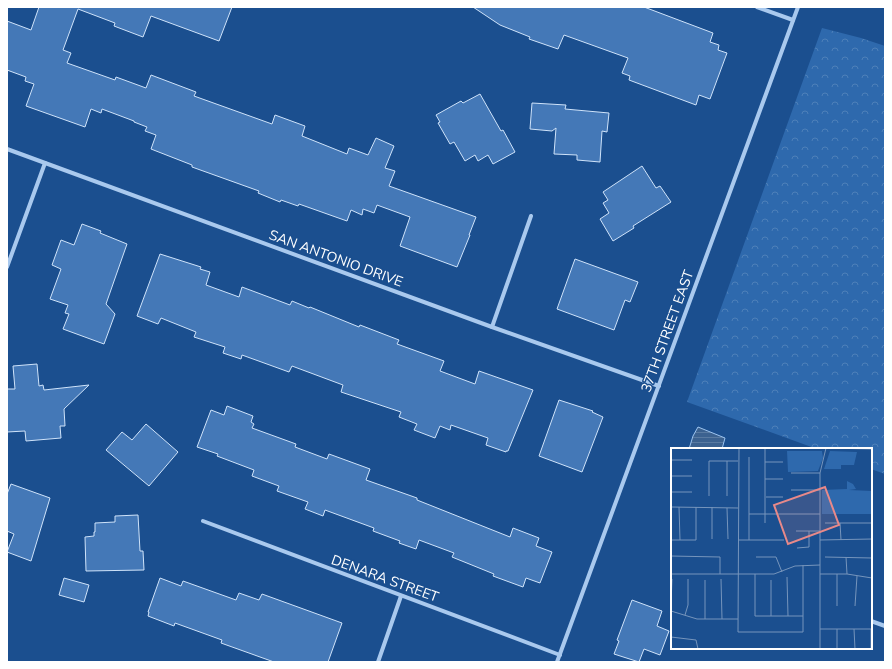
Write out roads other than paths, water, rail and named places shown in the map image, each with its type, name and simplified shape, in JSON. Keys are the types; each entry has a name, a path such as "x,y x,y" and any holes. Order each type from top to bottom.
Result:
{"street":[{"path":"757,7 793,20"},
{"name":"37TH STREET EAST","path":"557,662 798,7"},
{"name":"SAN ANTONIO DRIVE","path":"7,149 492,327 659,386"},
{"path":"7,267 45,163"},
{"path":"492,327 531,216"},
{"name":"DENARA STREET","path":"203,521 560,655"},
{"path":"378,662 402,596"},
{"path":"872,621 885,626"}]}
